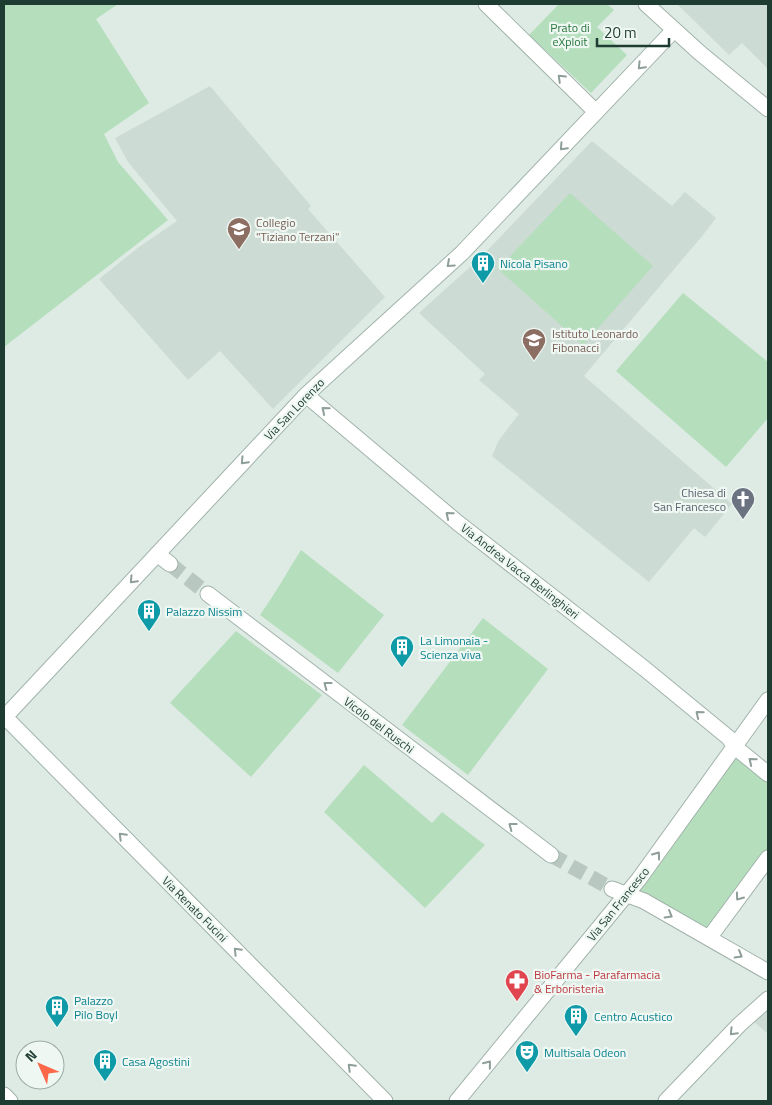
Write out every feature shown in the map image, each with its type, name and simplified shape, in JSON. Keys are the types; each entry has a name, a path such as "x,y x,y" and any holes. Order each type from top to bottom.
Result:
{"street":[{"path":"486,4 596,112"},
{"path":"646,4 768,109"},
{"name":"Via San Lorenzo","path":"4,717 306,394 462,253 674,30"},
{"name":"Via Andrea Vacca Berlinghieri","path":"306,394 458,523 660,681 768,774"},
{"path":"157,554 170,564"},
{"name":"Vicolo del Ruschi","path":"208,594 551,855"},
{"name":"Via San Francesco","path":"457,1101 627,894 768,700"},
{"name":"Via Renato Fucini","path":"4,717 385,1101"},
{"path":"710,938 768,858"},
{"path":"612,889 644,901 768,972"},
{"path":"666,1101 739,1025 768,999"},
{"path":"4,1094 10,1101"}],"shaded area":[{"path":"677,4 768,4 768,69 742,43 729,55"},
{"name":"Collegio \"Tiziano Terzani\"","path":"210,86 311,206 308,209 385,297 273,409 220,351 188,380 99,279 139,247 177,221 128,162 115,138"},
{"name":"Istituto Leonardo Fibonacci","path":"592,141 672,206 685,192 716,218 584,376 732,504 705,537 694,528 649,582 492,456 499,440 519,414 479,380 485,374 419,313 480,258"},
{"path":"768,1006 768,1034 753,1021"}],"green space":[{"path":"4,4 118,4 96,19 149,103 104,134 118,162 168,220 4,347"},
{"name":"Prato di eXploit","path":"559,4 607,4 614,10 597,27 627,55 591,93 529,35"},
{"path":"570,193 653,266 583,345 498,269"},
{"path":"683,293 768,362 768,418 726,467 616,371"},
{"path":"301,550 384,615 338,673 260,615"},
{"path":"483,618 548,669 468,775 402,725"},
{"path":"236,631 322,695 251,777 170,703"},
{"path":"735,747 768,774 768,858 709,938 627,894"},
{"path":"364,765 432,823 442,812 485,845 425,908 324,812"}],"tunnel":[{"path":"170,564 208,594"},
{"path":"551,855 612,889"}],"place":[{"name":"Collegio \"Tiziano Terzani\"","path":"239,250"},
{"name":"Nicola Pisano","path":"483,284"},
{"name":"Istituto Leonardo Fibonacci","path":"534,361"},
{"name":"Chiesa di San Francesco","path":"743,520"},
{"name":"Palazzo Nissim","path":"149,632"},
{"name":"La Limonaia - Scienza viva","path":"402,668"},
{"name":"BioFarma - Parafarmacia & Erboristeria","path":"517,1002"},
{"name":"Palazzo Pilo Boyl","path":"57,1028"},
{"name":"Centro Acustico","path":"576,1037"},
{"name":"Multisala Odeon","path":"527,1073"},
{"name":"Casa Agostini","path":"105,1082"}]}
